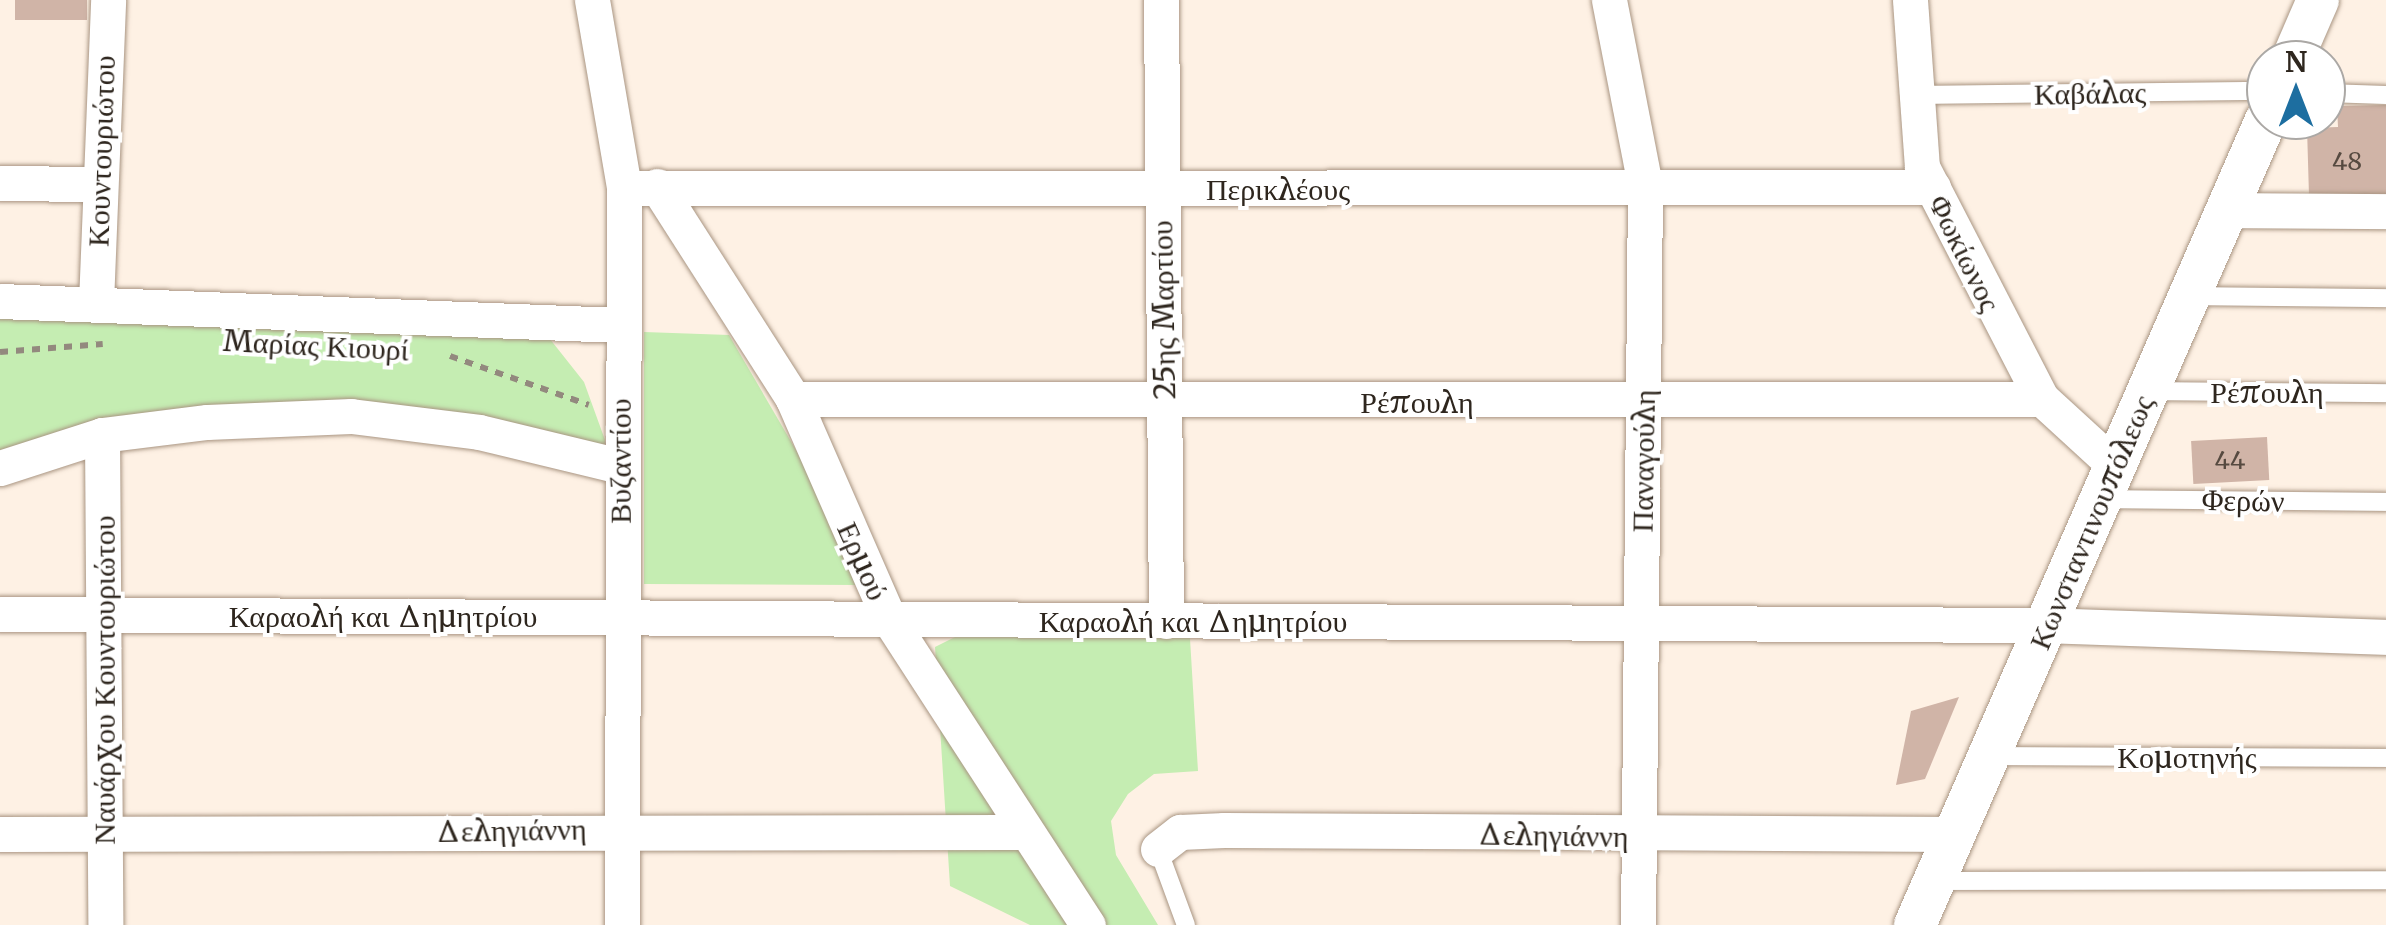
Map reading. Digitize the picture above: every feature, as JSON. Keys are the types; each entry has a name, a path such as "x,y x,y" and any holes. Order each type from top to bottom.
{"street":[{"name":"Κουντουριώτου","path":"96,303 108,0"},
{"name":"Βυζαντίου","path":"592,0 640,187 620,326 622,925"},
{"name":"25ης Μαρτίου","path":"1161,0 1166,620"},
{"name":"Παναγούλη","path":"1609,0 1644,186 1638,925"},
{"name":"Φωκίωνος","path":"1910,0 1922,167 2042,399 2108,482"},
{"path":"2301,40 2318,0"},
{"name":"Κωνσταντινουπόλεως","path":"1916,925 2257,140"},
{"path":"0,183 99,184"},
{"name":"Περικλέους","path":"640,187 1932,188"},
{"name":"Ερμού","path":"640,187 792,399 889,619 1022,832 1088,925"},
{"path":"2227,210 2386,211"},
{"name":"Μαρίας Κιουρί","path":"0,302 620,326"},
{"name":"Ρέπουλη","path":"792,399 2042,399"},
{"path":"0,468 102,435 351,416 479,432 620,466"},
{"name":"Ναυάρχου Κουντουριώτου","path":"102,435 105,925"},
{"name":"Καραολή και Δημητρίου","path":"0,614 2046,625 2386,637"},
{"name":"Δεληγιάννη","path":"0,834 622,828 1022,832"},
{"name":"Δεληγιάννη","path":"1158,850 1180,832 1224,830 1638,836 1955,834"}],"lane":[{"name":"Καβάλας","path":"1914,96 2246,92"},
{"path":"2346,94 2386,95"},
{"path":"2190,296 2386,298"},
{"name":"Ρέπουλη","path":"2148,391 2386,392"},
{"name":"Φερών","path":"2108,482 2386,502"},
{"name":"Κομοτηνής","path":"1989,756 2386,758"},
{"path":"1158,850 1186,925"},
{"path":"1934,881 2386,880"}],"path":[{"path":"0,352 112,343"},
{"name":"Μαρίας Κιουρί","path":"435,354 531,380 620,418"}],"green space":[{"path":"0,313 546,334 584,382 605,440 605,459 363,414 0,462"},
{"path":"644,332 729,335 863,565 859,585 644,584"},
{"path":"991,619 1189,622 1198,771 1154,774 1128,794 1111,821 1116,855 1158,925 1030,925 950,886 935,647"}],"building":[{"path":"15,0 87,0 87,20 15,20"},
{"path":"2386,105 2386,194 2309,196 2307,140 2346,140 2346,106"},
{"path":"2267,437 2269,480 2193,484 2191,441"},
{"path":"1959,697 1925,779 1896,785 1911,711"}]}
